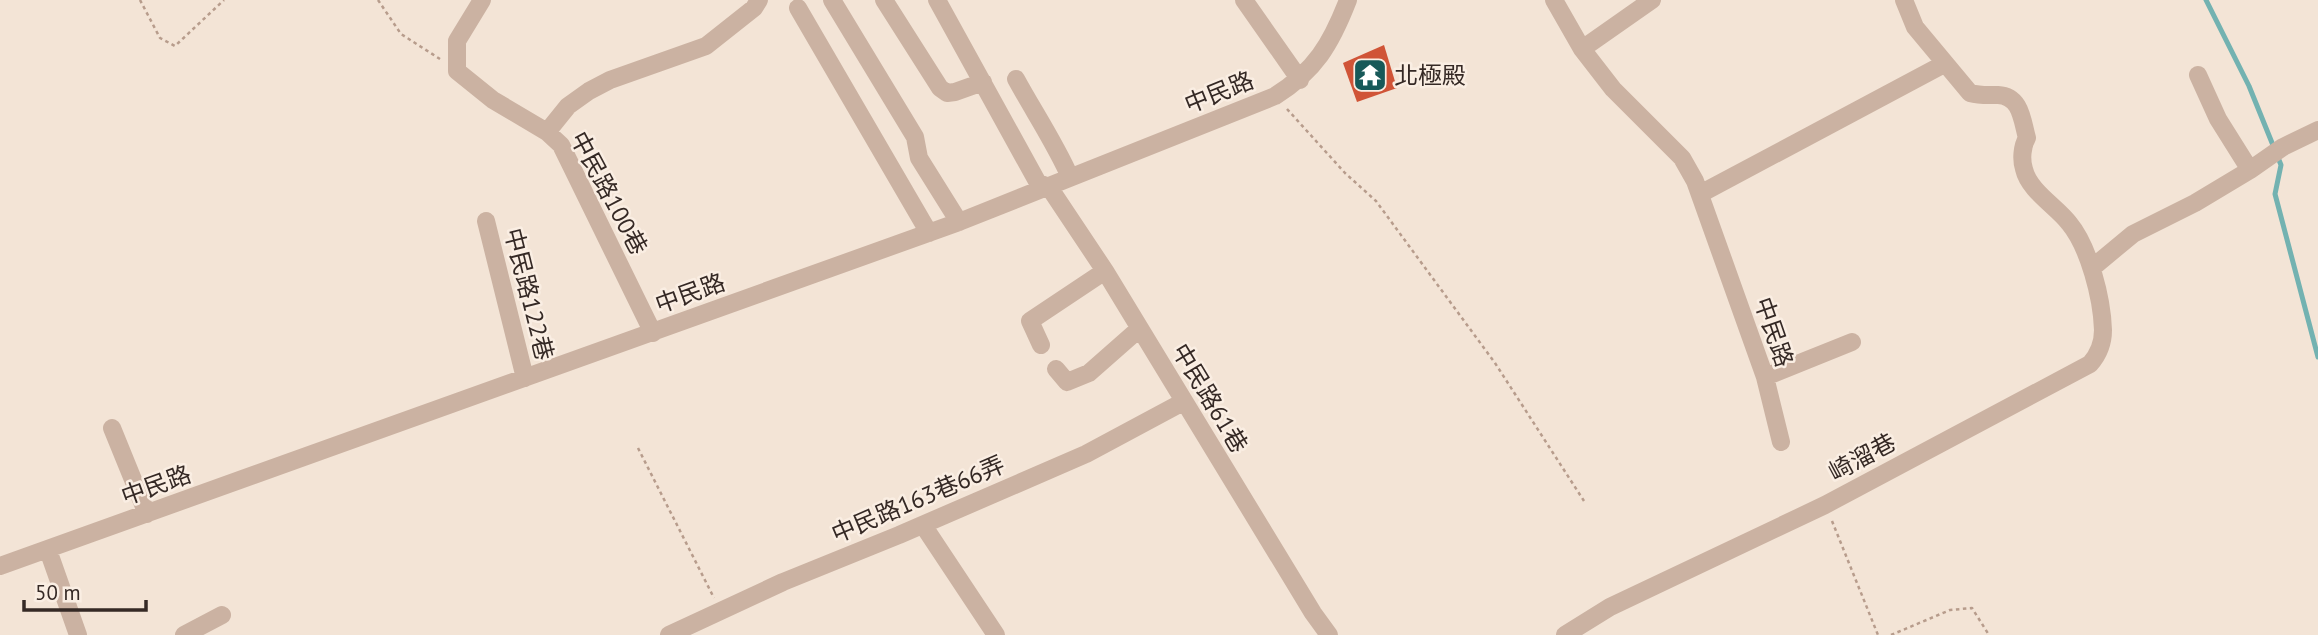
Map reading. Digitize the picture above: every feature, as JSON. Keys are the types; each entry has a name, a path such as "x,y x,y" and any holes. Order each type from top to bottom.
{"street":[{"path":"457,71 457,41 482,0"},
{"path":"547,132 568,106 589,91 610,80 706,46 754,8 759,0"},
{"path":"832,0 915,137 919,159 959,222"},
{"path":"884,0 940,88 947,93 955,92 983,82"},
{"name":"中民路61巷","path":"937,0 1038,183 1049,187 1105,271 1183,402 1329,635"},
{"path":"1244,0 1300,80"},
{"name":"中民路","path":"0,566 959,222 1275,96 1300,80 1324,51 1348,0"},
{"name":"中民路","path":"1554,0 1582,49 1613,89 1682,158 1700,194 1765,377 1780,442"},
{"path":"1582,49 1653,0"},
{"name":"崎溜巷","path":"1566,635 1610,607 1825,505 2090,365 2098,354 2103,331 2092,268 2072,226 2033,186 2024,169 2023,145 2027,138 2017,105 2011,98 1970,93 1914,27 1904,0"},
{"path":"798,8 929,233"},
{"path":"1700,194 1944,64"},
{"name":"中民路100巷","path":"457,71 493,100 547,132 561,145 653,333"},
{"path":"2198,75 2218,120 2250,170"},
{"path":"1016,79 1036,117 1057,147 1070,177"},
{"path":"2092,268 2133,234 2195,203 2283,147 2318,130"},
{"name":"中民路122巷","path":"486,221 525,378"},
{"path":"1041,345 1030,321 1105,271"},
{"path":"1055,369 1066,382 1089,373 1139,329"},
{"path":"1765,377 1852,342"},
{"name":"中民路163巷66弄","path":"669,635 720,610 1086,454 1183,402"},
{"path":"112,428 147,514"},
{"path":"923,525 996,635"},
{"path":"0,550 30,556"},
{"path":"48,550 78,635"},
{"path":"184,635 222,615"}],"path":[{"path":"140,0 160,38 175,46 224,0"},
{"path":"378,0 401,33 457,71"},
{"path":"1275,96 1345,173 1376,201 1495,363 1584,501"},
{"path":"638,448 720,610"},
{"path":"1825,505 1878,635"},
{"path":"1891,635 1950,610 1972,608 1989,635"}],"building":[{"name":"北極殿","path":"1384,45 1397,88 1357,102 1343,63"}],"waterway":[{"path":"2206,0 2249,86 2281,165 2275,194 2318,357"}],"place":[{"name":"北極殿","path":"1370,75"}]}
